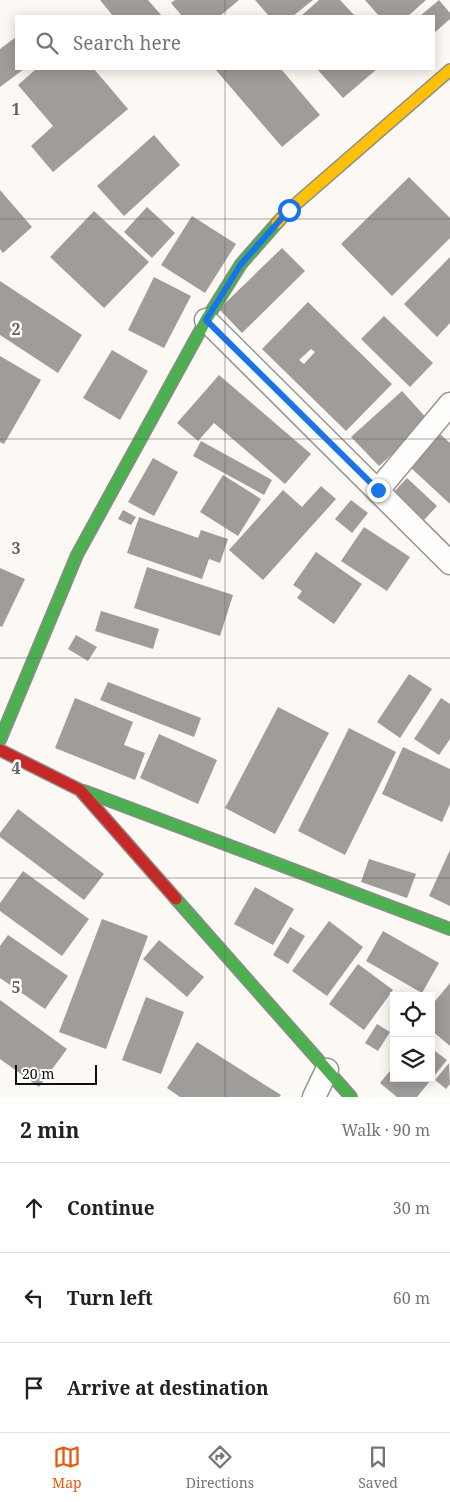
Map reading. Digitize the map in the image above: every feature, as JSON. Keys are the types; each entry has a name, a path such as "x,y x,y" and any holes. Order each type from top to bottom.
{"street":[{"path":"0,740 77,555 206,320 241,264 289,210 450,70"},
{"path":"206,320 450,563"},
{"path":"378,490 450,404"},
{"path":"0,750 80,790 450,929"},
{"path":"80,790 352,1097"},
{"path":"314,1097 327,1070"}],"building":[{"path":"100,0 148,0 161,15 112,15"},
{"path":"175,0 239,0 221,15 181,15 171,3"},
{"path":"255,0 313,0 294,15 268,15"},
{"path":"319,0 340,0 354,15 302,15"},
{"path":"365,0 426,0 409,15 378,15"},
{"path":"439,0 450,13 450,19 435,32 435,15 421,15"},
{"path":"15,38 15,70 23,70 0,87 0,49"},
{"path":"35,70 95,70 128,109 53,172 31,146 53,126 18,85"},
{"path":"216,70 282,70 320,115 282,147"},
{"path":"318,70 376,70 343,98"},
{"path":"154,135 180,165 124,216 97,186"},
{"path":"409,177 450,218 450,238 392,296 341,244"},
{"path":"0,190 32,227 3,253 0,249"},
{"path":"147,207 175,233 152,258 124,232"},
{"path":"94,211 149,262 104,308 50,257"},
{"path":"192,216 236,244 205,293 161,265"},
{"path":"282,248 305,271 242,333 219,309"},
{"path":"450,257 450,323 437,337 404,304"},
{"path":"154,277 191,296 164,348 128,330"},
{"path":"0,281 82,335 58,373 0,335"},
{"path":"308,302 392,384 346,431 262,349","holes":["311,349 315,352 304,364 299,360"]},
{"path":"384,316 433,363 410,387 361,339"},
{"path":"112,350 148,371 120,420 83,398"},
{"path":"0,356 41,380 4,444 0,442"},
{"path":"219,375 311,454 285,484 214,423 198,441 177,423"},
{"path":"402,391 429,421 379,466 351,437"},
{"path":"440,434 450,443 450,504 410,467"},
{"path":"201,441 272,480 264,495 193,456"},
{"path":"153,458 178,472 154,516 128,502"},
{"path":"223,475 261,499 238,536 200,512"},
{"path":"407,478 437,506 424,520 393,493"},
{"path":"321,486 336,499 263,580 229,550 283,490 302,507"},
{"path":"351,500 368,513 352,533 335,519"},
{"path":"123,510 136,517 131,525 118,519"},
{"path":"139,517 198,538 201,530 228,539 220,563 209,559 202,579 127,553"},
{"path":"364,527 410,557 387,591 341,561"},
{"path":"316,552 362,584 334,624 297,598 302,591 293,585"},
{"path":"147,567 233,595 220,636 134,608"},
{"path":"0,568 25,579 2,627 0,626"},
{"path":"101,611 159,629 153,649 95,631"},
{"path":"76,635 97,647 88,661 68,649"},
{"path":"409,674 432,689 400,738 377,722"},
{"path":"108,682 201,718 194,737 100,700"},
{"path":"75,698 133,722 124,745 145,753 135,780 55,748"},
{"path":"441,698 450,704 450,739 439,755 414,739"},
{"path":"278,707 329,733 275,834 225,808"},
{"path":"349,728 396,752 345,855 298,831"},
{"path":"159,734 217,760 198,804 140,778"},
{"path":"403,747 450,769 450,804 442,822 382,794"},
{"path":"18,809 104,874 84,900 0,837 0,833"},
{"path":"450,850 450,906 429,896"},
{"path":"369,859 416,874 407,898 361,882"},
{"path":"23,871 89,919 62,956 0,911 0,903"},
{"path":"255,887 294,909 273,945 234,924"},
{"path":"102,919 148,936 106,1049 59,1032"},
{"path":"329,921 363,947 327,996 292,971"},
{"path":"290,927 305,936 288,964 273,955"},
{"path":"383,931 439,963 423,992 420,992 366,961"},
{"path":"8,935 68,976 45,1009 0,978 0,946"},
{"path":"159,940 204,977 187,997 143,959"},
{"path":"358,964 393,990 364,1030 329,1004"},
{"path":"450,983 450,1046 435,1033 435,1001"},
{"path":"146,997 184,1012 161,1074 122,1060"},
{"path":"0,1000 67,1049 39,1087 0,1059"},
{"path":"377,1024 390,1032 378,1051 365,1043"},
{"path":"197,1042 281,1095 279,1097 180,1097 167,1088"},
{"path":"435,1051 447,1060 435,1075"},
{"path":"449,1063 450,1084 446,1089 435,1080"},
{"path":"390,1071 390,1082 429,1082 417,1097 397,1097 380,1083"}],"traffic: fast":[{"path":"0,740 77,555 206,320 241,264 277,223"},
{"path":"84,791 450,929"},
{"path":"176,899 351,1097"}],"traffic: slow":[{"path":"277,223 289,210 450,70"}],"traffic: jam":[{"path":"0,750 80,790 176,899"}],"route":[{"path":"289,210 241,264 206,320 378,490"}]}
